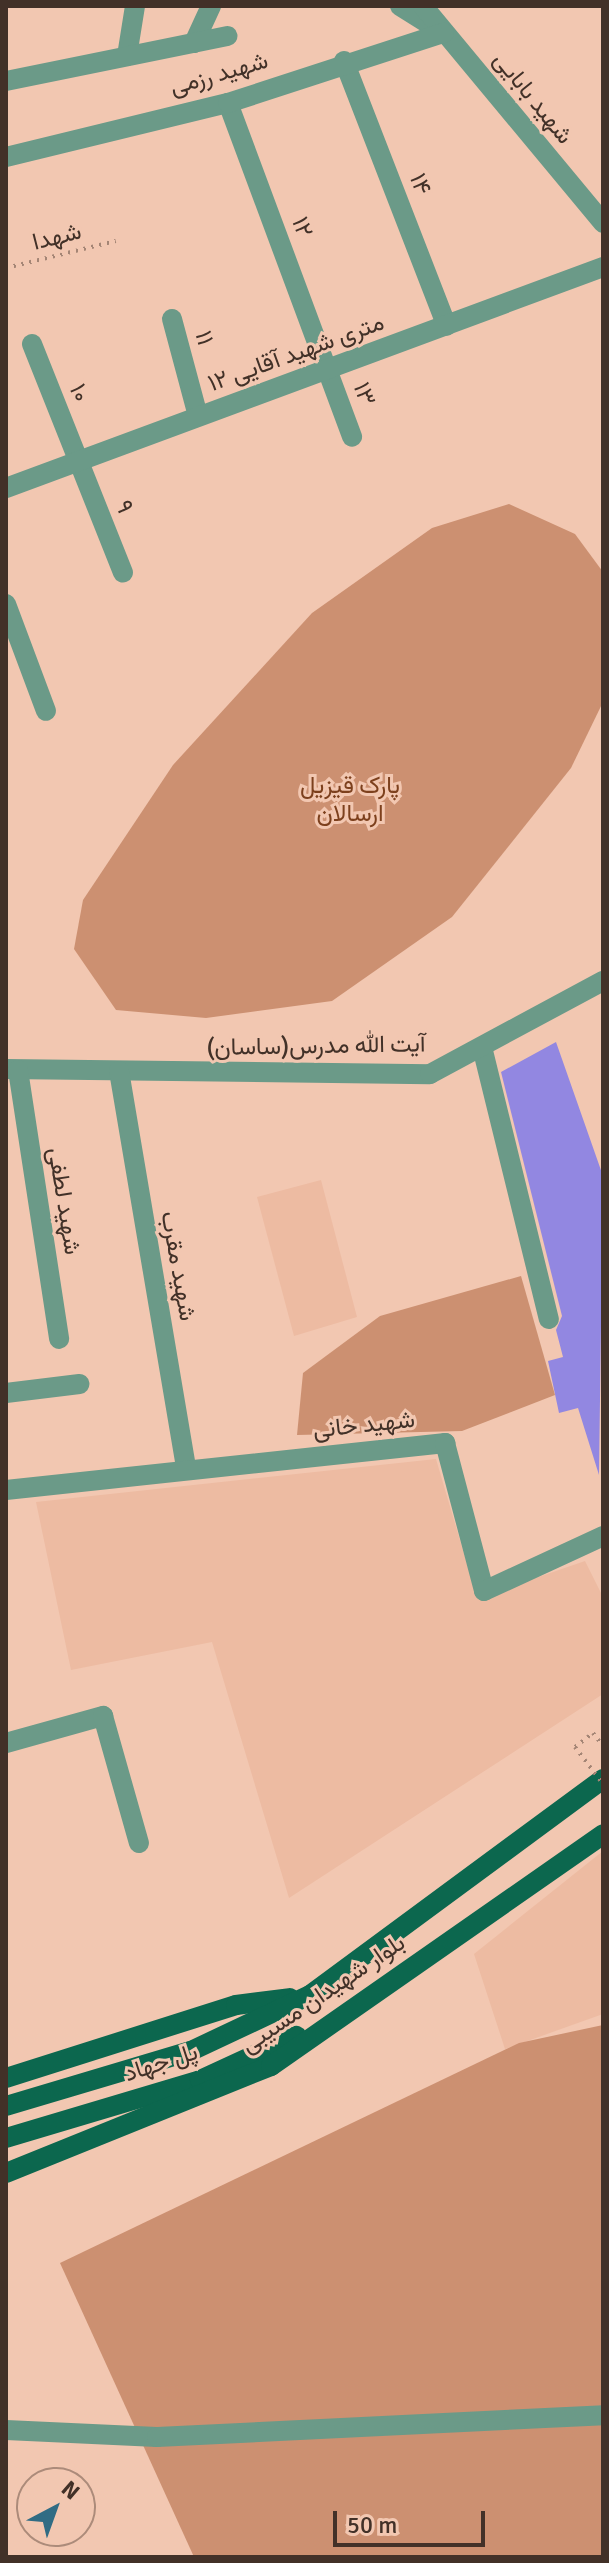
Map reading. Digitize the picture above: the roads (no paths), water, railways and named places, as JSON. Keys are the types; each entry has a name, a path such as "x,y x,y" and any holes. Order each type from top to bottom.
{"main road":[{"name":"بلوار شهیدان مسیبی","path":"310,1995 603,1782"},
{"name":"بلوار شهیدان مسیبی","path":"12,2170 271,2066 326,2023 603,1834"},
{"path":"6,2078 236,2005 310,1995"},
{"name":"پل جهاد","path":"6,2106 191,2051 310,1995"},
{"name":"پل جهاد","path":"6,2138 200,2080 326,2023"}],"street":[{"path":"127,56 135,6"},
{"path":"194,43 211,6"},
{"path":"400,6 444,33"},
{"name":"شهید بابایی","path":"423,6 603,223"},
{"name":"شهید رزمی","path":"6,157 228,103 344,61 444,33"},
{"path":"6,81 227,36"},
{"name":"۱۴","path":"344,61 447,326"},
{"name":"۱۲","path":"228,103 327,368"},
{"name":"۱۲ متری شهید آقایی","path":"6,488 603,267"},
{"name":"۱۱","path":"172,319 198,416"},
{"name":"۱۰","path":"32,344 78,461"},
{"name":"۱۳","path":"327,368 352,437"},
{"name":"۹","path":"78,461 123,573"},
{"path":"6,604 46,711"},
{"name":"آیت الله مدرس(ساسان)","path":"12,1070 430,1074 483,1051 603,981"},
{"path":"483,1051 549,1319"},
{"name":"شهید لطفی","path":"12,1070 59,1339"},
{"name":"شهید مقرب","path":"119,1071 186,1469"},
{"path":"6,1393 79,1384"},
{"name":"شهید خانی","path":"6,1490 445,1443 484,1591 603,1536"},
{"path":"6,1743 103,1716 139,1843"},
{"path":"6,2430 157,2437 603,2415"}],"park label":[{"name":"پارک قیزیل ارسالان","path":"350,800"}]}
